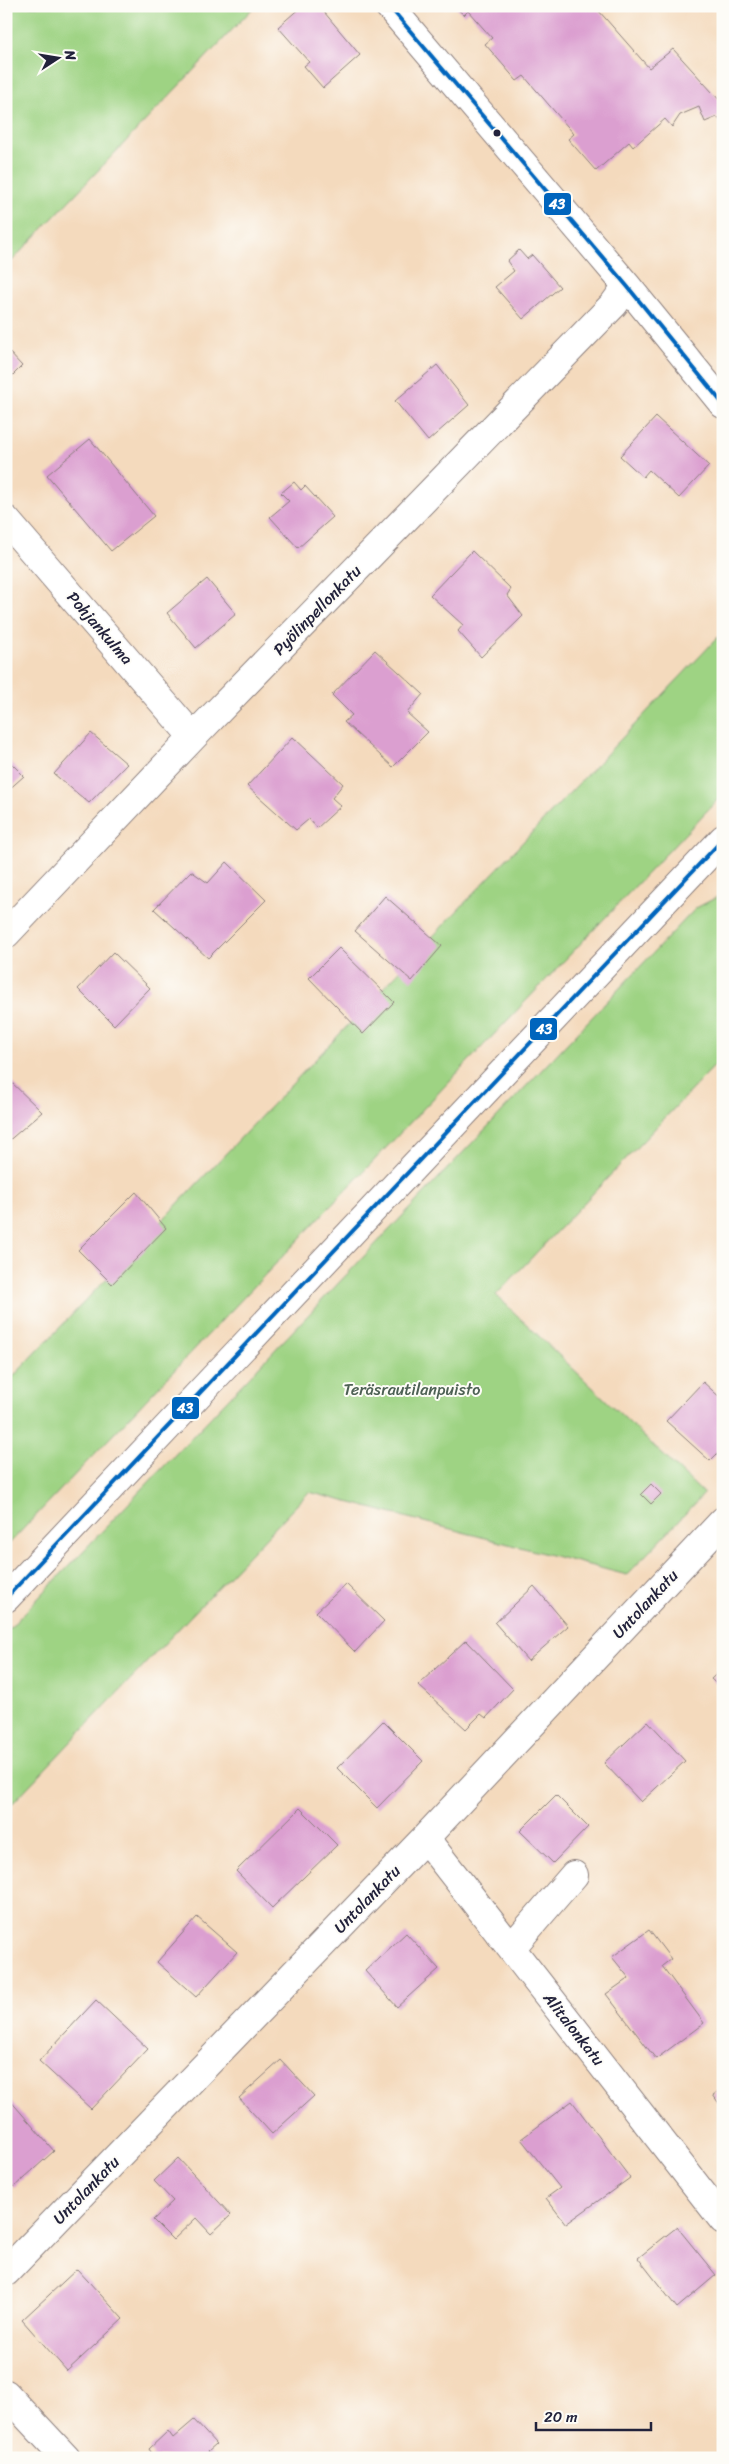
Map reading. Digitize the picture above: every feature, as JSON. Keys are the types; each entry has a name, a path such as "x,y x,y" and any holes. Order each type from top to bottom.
{"street":[{"path":"389,6 627,286 723,404"},
{"name":"Pyölinpellonkatu","path":"6,934 193,737 614,304 627,286"},
{"name":"Pohjankulma","path":"6,520 193,737"},
{"path":"6,1598 723,839"},
{"name":"Untolankatu","path":"6,2272 425,1838 723,1521"},
{"name":"Alitalonkatu","path":"425,1838 723,2220"},
{"path":"511,1948 574,1875"},
{"path":"6,2394 66,2458"}],"green space":[{"path":"6,6 255,6 6,267"},
{"path":"723,632 723,794 6,1547 6,1384"},
{"name":"Teräsrautilanpuisto","path":"723,894 723,1057 496,1295 704,1494 627,1575 309,1492 6,1810 6,1632 696,908"}],"building":[{"path":"302,6 319,6 360,55 323,88 304,66 309,62 278,27"},
{"path":"454,6 602,6 598,10 649,68 673,49 723,104 723,124 717,117 705,122 699,107 680,115 672,127 665,119 633,147 629,142 596,171 568,139 574,134 524,76 517,81 485,44 492,38 468,11 464,15"},
{"path":"519,250 527,259 532,255 560,287 523,319 495,287 514,271 507,261"},
{"path":"8,351 22,366 6,382 6,353"},
{"path":"437,365 469,405 428,441 395,401"},
{"path":"656,417 709,466 679,498 649,470 643,477 620,456"},
{"path":"90,439 154,516 111,551 47,475"},
{"path":"294,482 301,490 305,486 333,517 298,548 270,517 289,501 281,493"},
{"path":"472,551 511,589 507,595 523,616 481,657 458,631 463,625 430,595"},
{"path":"207,579 236,614 196,648 167,613"},
{"path":"375,650 423,694 407,713 428,732 393,767 344,722 352,715 332,695"},
{"path":"91,733 127,764 89,803 54,774"},
{"path":"293,737 343,784 332,798 341,806 317,828 309,819 296,830 247,786"},
{"path":"6,758 24,776 6,792"},
{"path":"227,862 266,900 208,958 154,909 191,871 208,883"},
{"path":"385,896 442,946 412,981 355,931"},
{"path":"339,948 394,1002 363,1034 309,978"},
{"path":"113,952 150,988 114,1025 78,989"},
{"path":"6,1077 42,1112 6,1143"},
{"path":"136,1192 166,1228 112,1284 78,1250"},
{"path":"703,1382 723,1400 723,1448 710,1461 666,1421"},
{"path":"651,1484 661,1494 651,1504 641,1494"},
{"path":"346,1584 384,1621 355,1652 316,1612"},
{"path":"534,1586 568,1626 528,1661 495,1623"},
{"path":"466,1640 513,1689 486,1718 481,1714 466,1729 418,1685"},
{"path":"723,1668 723,1690 711,1679"},
{"path":"383,1721 423,1761 377,1808 337,1768"},
{"path":"648,1721 685,1761 641,1802 604,1763"},
{"path":"556,1795 588,1827 553,1863 520,1831"},
{"path":"300,1808 337,1845 272,1908 236,1871"},
{"path":"197,1917 237,1952 196,1997 157,1962"},
{"path":"649,1930 671,1959 662,1966 704,2023 656,2059 606,1994 629,1978 612,1957"},
{"path":"406,1933 439,1969 397,2007 365,1971"},
{"path":"96,2000 148,2049 91,2109 39,2061"},
{"path":"281,2060 314,2096 272,2134 239,2098"},
{"path":"723,2088 723,2109 713,2095"},
{"path":"9,2099 54,2151 14,2187 6,2178 6,2102"},
{"path":"572,2101 630,2178 566,2224 546,2198 560,2188 521,2139"},
{"path":"178,2158 231,2215 211,2234 196,2218 173,2240 153,2220 173,2201 154,2181"},
{"path":"677,2227 716,2275 677,2308 638,2258"},
{"path":"77,2269 123,2319 67,2371 22,2320"},
{"path":"194,2420 216,2444 208,2451 214,2458 150,2458 153,2455 149,2449 168,2431 173,2438"}],"transit line":[{"name":"43","path":"389,6 627,286 723,404"},
{"name":"43","path":"6,1598 723,839"}]}
